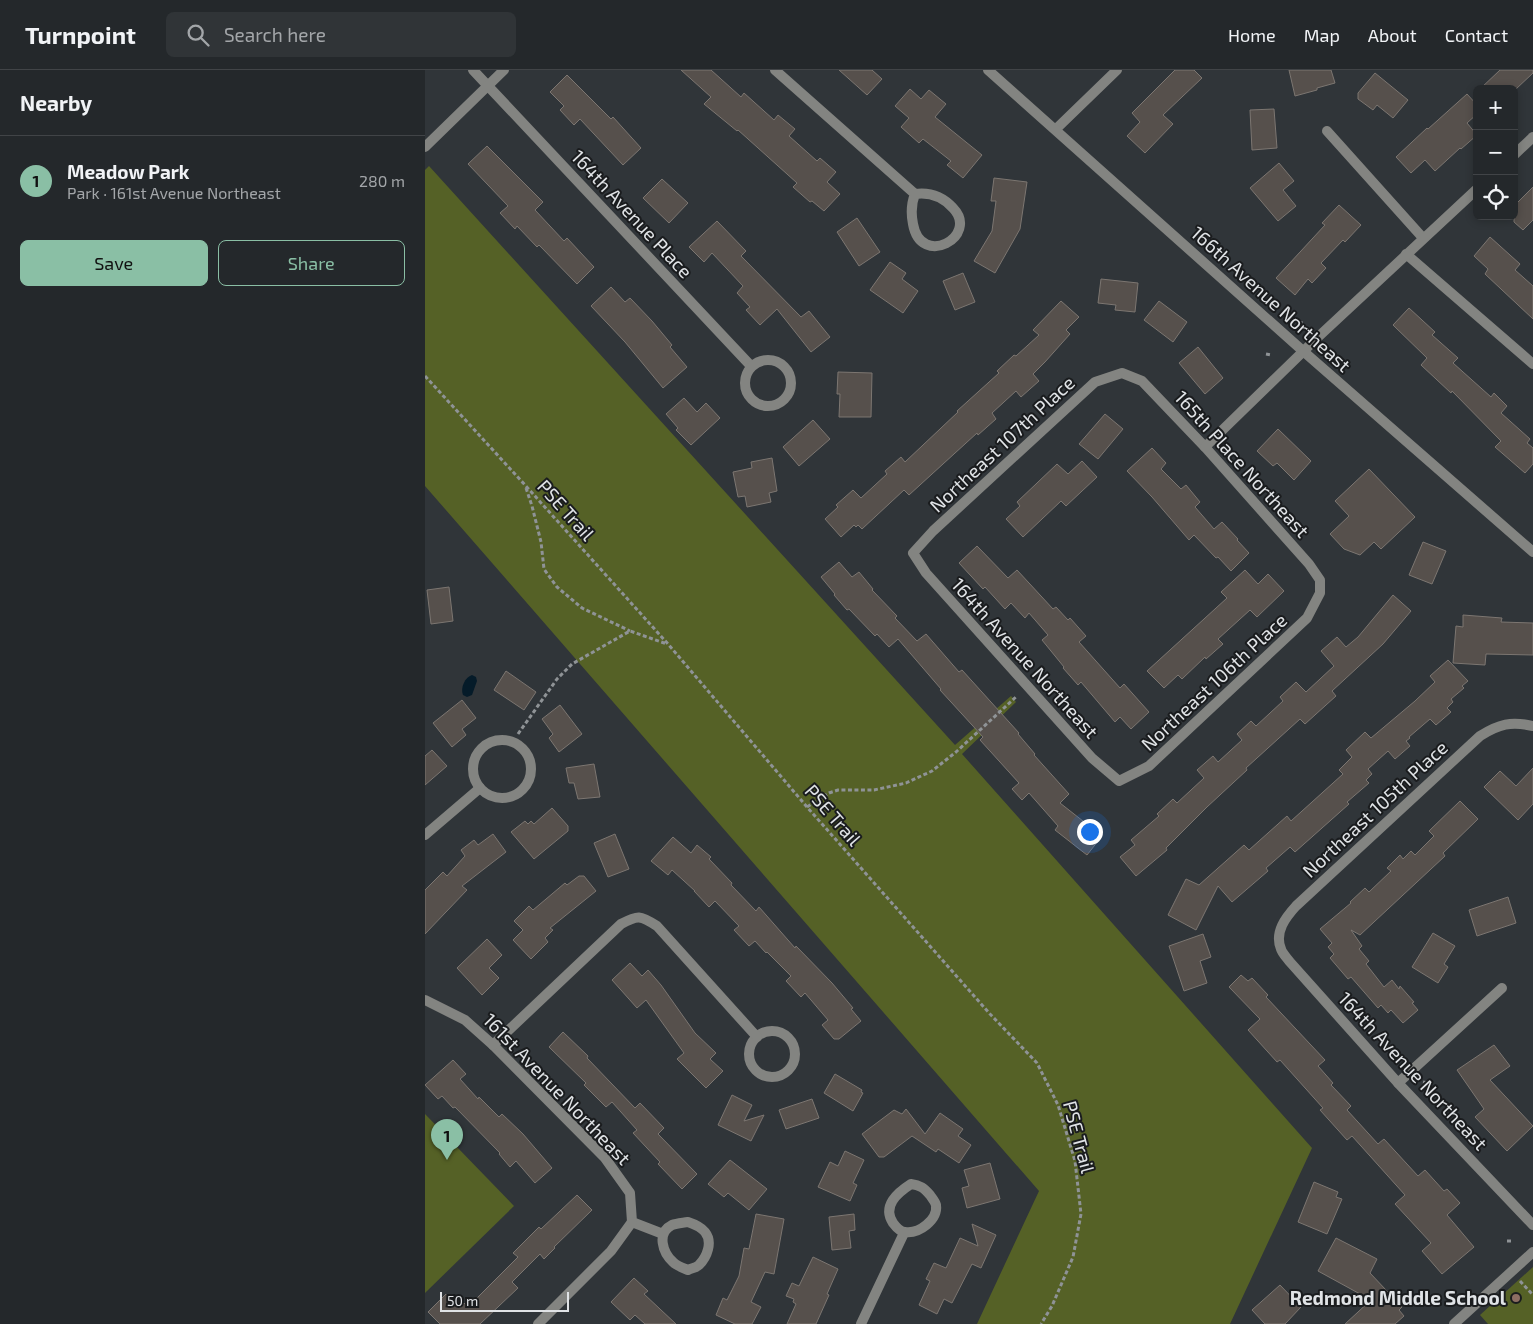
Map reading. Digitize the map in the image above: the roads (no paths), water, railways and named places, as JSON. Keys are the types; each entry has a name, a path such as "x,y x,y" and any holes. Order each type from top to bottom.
{"street":[{"path":"473,70 487,86"},
{"path":"425,147 504,70"},
{"path":"775,70 915,194 931,194 939,197 955,210 958,216 959,230 950,242 937,247 930,246 918,238 911,216 911,207 915,194"},
{"name":"166th Avenue Northeast","path":"987,70 1303,351 1533,552"},
{"path":"1055,129 1117,70"},
{"name":"164th Avenue Place","path":"487,86 751,366"},
{"path":"1327,131 1423,238"},
{"path":"1518,150 1533,137"},
{"path":"1205,447 1303,351 1473,193"},
{"path":"1406,254 1533,364"},
{"path":"765,360 779,362 785,367 791,380 791,388 784,401 771,407 763,407 750,400 746,394 744,379 751,366 765,360"},
{"name":"165th Place Northeast","path":"1122,373 1142,380 1205,447 1309,564 1320,580 1320,593"},
{"name":"Northeast 107th Place","path":"913,553 933,532 1095,382 1122,373"},
{"name":"164th Avenue Northeast","path":"913,553 926,573 1091,758 1119,781"},
{"name":"Northeast 106th Place","path":"1119,781 1149,766 1307,618 1320,593"},
{"name":"Northeast 105th Place","path":"1279,933 1285,920 1297,906 1480,736 1493,728 1506,724 1519,723 1533,726"},
{"path":"503,740 520,746 527,754 531,772 523,789 515,795 506,798 496,797 487,794 480,788 475,780 473,771 474,761 478,752 485,746 493,741 503,740"},
{"path":"425,835 480,788"},
{"path":"493,1045 621,924 633,918 644,918 657,926 757,1037"},
{"name":"164th Avenue Northeast","path":"1279,933 1280,948 1290,962 1398,1083 1533,1225"},
{"path":"1398,1083 1502,988"},
{"name":"161st Avenue Northeast","path":"425,1000 465,1020 493,1045 605,1158 630,1193 632,1222"},
{"path":"772,1032 786,1037 794,1050 792,1065 787,1071 781,1075 766,1077 754,1069 750,1063 749,1056 752,1042 757,1037 764,1033 772,1032"},
{"path":"911,1184 921,1186 936,1203 936,1212 930,1222 923,1228 915,1232 904,1233 896,1228 892,1221 888,1210 891,1200 911,1184"},
{"path":"538,1324 611,1251 632,1222 663,1234"},
{"path":"688,1222 697,1226 706,1232 709,1244 706,1257 697,1266 688,1270 675,1264 666,1254 663,1245 663,1234 669,1226 677,1223 688,1222"},
{"path":"861,1324 904,1233"},
{"path":"1454,1324 1533,1252"}],"water":[{"path":"472,675 476,677 477,681 472,695 467,697 463,695 463,686 465,680"}],"place":[{"name":"Meadow Park","path":"447,1160"},
{"name":"Redmond Middle School","path":"1516,1298"}]}
